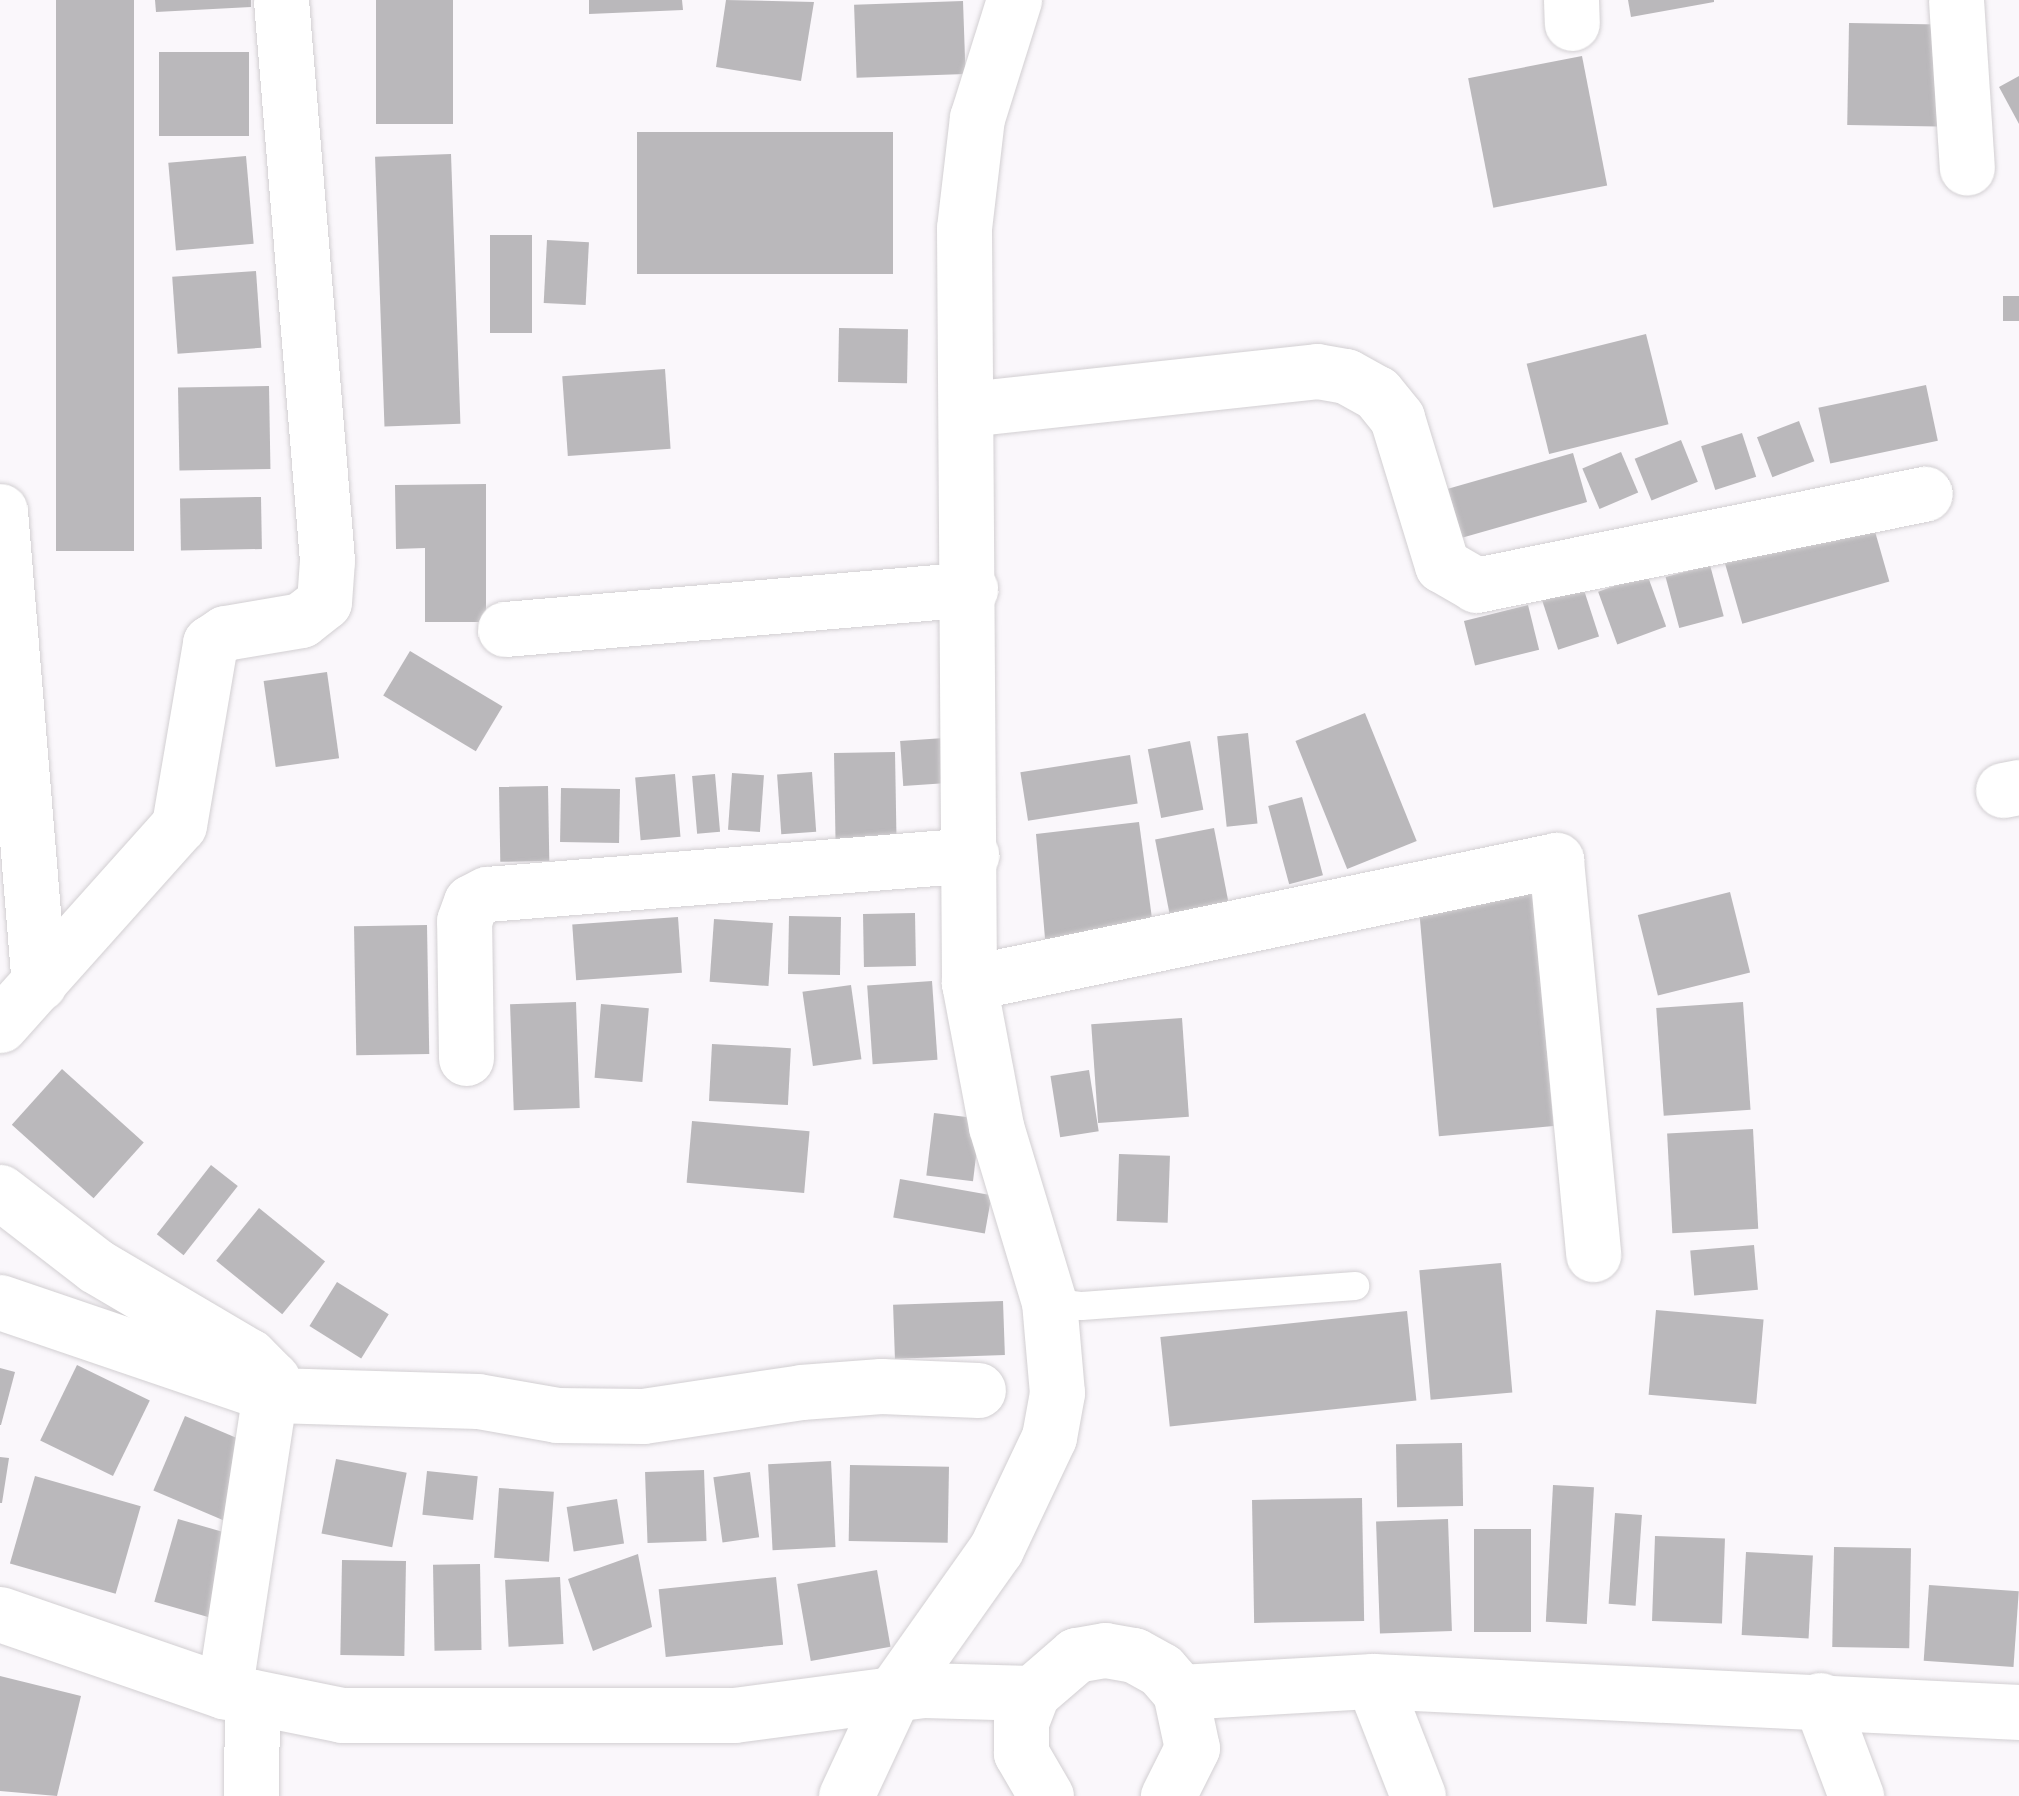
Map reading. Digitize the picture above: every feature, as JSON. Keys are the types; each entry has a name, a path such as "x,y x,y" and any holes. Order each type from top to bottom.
{"street":[{"path":"0,1025 178,825 210,642 225,634 301,620 324,602 327,560 281,0"},
{"path":"846,1796 894,1693 996,1548 1049,1436 1059,1360 1049,1302 996,1126 970,983 968,178 977,118 1014,0"},
{"path":"1956,0 1967,168"},
{"path":"968,409 1317,372 1346,376 1377,393 1398,418 1442,565 1476,584 1924,494"},
{"path":"0,511 39,983"},
{"path":"504,629 970,589"},
{"path":"466,1058 464,921 472,902 488,894 972,855"},
{"path":"970,983 1556,860 1594,1254"},
{"path":"0,1192 96,1266 249,1356 272,1379 238,1694 250,1796"},
{"path":"0,1302 273,1395 478,1402 557,1415 642,1416 817,1391 978,1390"},
{"path":"0,1614 238,1694 342,1714 734,1715 894,1693 1032,1693"},
{"path":"1046,1796 1022,1753 1021,1722 1032,1693 1076,1656 1105,1650 1134,1655 1161,1670 1180,1692 1192,1748 1168,1796"},
{"path":"1373,1681 1418,1796"},
{"path":"1180,1692 1373,1681 2019,1712"},
{"path":"1820,1700 1856,1796"}],"lane":[{"path":"1049,1302 1355,1286"}],"building":[{"path":"56,0 134,0 134,551 56,551"},
{"path":"155,0 251,0 251,7 156,12"},
{"path":"376,0 453,0 453,124 376,124"},
{"path":"589,0 682,0 683,10 589,14"},
{"path":"726,0 814,2 801,81 716,67"},
{"path":"1628,0 1714,0 1714,2 1631,17"},
{"path":"963,1 966,74 857,78 854,5"},
{"path":"1849,23 1940,25 1938,127 1847,125"},
{"path":"159,52 249,52 249,136 159,136"},
{"path":"1582,56 1607,186 1493,208 1468,78"},
{"path":"2019,76 2019,124 1999,87"},
{"path":"637,132 893,132 893,274 637,274"},
{"path":"451,154 460,424 384,426 375,157"},
{"path":"246,156 254,244 176,250 168,163"},
{"path":"490,235 532,235 532,333 490,333"},
{"path":"547,240 589,242 586,305 544,303"},
{"path":"256,271 261,348 178,354 172,277"},
{"path":"2003,296 2019,296 2019,321 2003,321"},
{"path":"839,328 908,329 907,383 838,382"},
{"path":"1646,334 1668,424 1549,454 1527,364"},
{"path":"665,369 671,449 568,456 562,376"},
{"path":"1926,385 1938,441 1830,464 1818,408"},
{"path":"269,386 270,469 179,471 178,388"},
{"path":"1799,421 1814,461 1772,477 1757,437"},
{"path":"1742,433 1756,477 1715,490 1701,446"},
{"path":"1681,440 1698,482 1651,500 1635,459"},
{"path":"1621,452 1638,493 1600,509 1582,468"},
{"path":"1573,453 1587,502 1462,538 1448,489"},
{"path":"486,484 486,622 425,622 425,548 396,549 395,485"},
{"path":"261,497 262,549 181,550 180,498"},
{"path":"1872,521 1889,582 1742,624 1725,563"},
{"path":"1710,565 1724,616 1679,628 1666,577"},
{"path":"1647,574 1666,627 1617,644 1598,592"},
{"path":"1583,587 1599,636 1558,650 1542,600"},
{"path":"1528,605 1539,650 1475,666 1464,621"},
{"path":"410,651 503,707 476,751 383,696"},
{"path":"327,672 339,758 276,767 264,681"},
{"path":"1365,713 1417,841 1347,869 1295,741"},
{"path":"1248,733 1258,824 1227,827 1217,736"},
{"path":"959,737 962,782 903,786 900,741"},
{"path":"1190,741 1203,810 1161,818 1148,749"},
{"path":"895,752 897,845 836,846 834,753"},
{"path":"1130,755 1138,803 1028,821 1020,772"},
{"path":"812,772 816,832 781,834 777,774"},
{"path":"732,773 764,775 760,832 728,830"},
{"path":"675,774 680,837 641,840 635,777"},
{"path":"715,774 720,832 697,834 692,776"},
{"path":"548,786 549,861 500,862 499,787"},
{"path":"561,788 620,789 619,843 560,842"},
{"path":"1302,797 1323,875 1289,884 1268,806"},
{"path":"1139,822 1153,926 1046,950 1036,834"},
{"path":"1214,828 1231,915 1172,927 1155,839"},
{"path":"1533,892 1553,1126 1439,1136 1418,902"},
{"path":"1730,892 1750,973 1658,996 1638,915"},
{"path":"915,913 916,966 864,967 863,914"},
{"path":"789,916 841,917 840,975 788,974"},
{"path":"678,917 682,973 576,980 572,924"},
{"path":"714,919 773,923 768,986 710,982"},
{"path":"427,925 429,1054 356,1055 354,926"},
{"path":"932,981 938,1060 873,1064 867,986"},
{"path":"851,985 861,1059 813,1066 802,992"},
{"path":"576,1002 580,1108 514,1110 510,1004"},
{"path":"1743,1002 1751,1110 1664,1116 1656,1008"},
{"path":"601,1004 649,1008 642,1082 595,1078"},
{"path":"1182,1018 1189,1117 1098,1123 1091,1024"},
{"path":"712,1044 791,1048 788,1105 709,1101"},
{"path":"62,1069 144,1143 94,1198 12,1125"},
{"path":"1089,1070 1099,1131 1060,1137 1050,1076"},
{"path":"934,1113 981,1119 973,1181 926,1176"},
{"path":"692,1121 810,1131 804,1193 687,1183"},
{"path":"1753,1129 1758,1229 1672,1233 1667,1134"},
{"path":"1119,1154 1170,1156 1168,1223 1117,1221"},
{"path":"211,1165 238,1186 184,1255 157,1234"},
{"path":"900,1179 992,1195 985,1234 893,1217"},
{"path":"259,1208 325,1261 282,1314 216,1261"},
{"path":"1754,1245 1758,1290 1694,1295 1690,1251"},
{"path":"1501,1263 1512,1393 1431,1400 1419,1270"},
{"path":"337,1282 389,1314 361,1358 309,1326"},
{"path":"1003,1301 1005,1355 895,1359 893,1305"},
{"path":"1656,1310 1764,1319 1756,1404 1649,1395"},
{"path":"1407,1311 1416,1401 1170,1426 1160,1337"},
{"path":"77,1365 150,1401 113,1476 40,1440"},
{"path":"0,1368 15,1372 1,1425 0,1425"},
{"path":"185,1416 255,1446 223,1520 153,1491"},
{"path":"1462,1443 1463,1506 1397,1507 1396,1444"},
{"path":"0,1457 9,1458 2,1503 0,1503"},
{"path":"336,1459 407,1473 392,1547 321,1534"},
{"path":"831,1461 836,1547 773,1550 768,1464"},
{"path":"850,1465 949,1467 948,1543 849,1541"},
{"path":"704,1470 706,1541 648,1543 645,1472"},
{"path":"427,1471 478,1476 473,1520 422,1515"},
{"path":"750,1472 759,1537 723,1543 713,1477"},
{"path":"35,1476 141,1506 116,1594 10,1563"},
{"path":"1553,1485 1594,1487 1587,1624 1546,1622"},
{"path":"499,1488 554,1492 549,1562 494,1558"},
{"path":"1362,1498 1364,1621 1254,1623 1252,1500"},
{"path":"617,1499 624,1543 574,1551 567,1507"},
{"path":"1615,1513 1642,1515 1636,1606 1609,1604"},
{"path":"178,1519 232,1534 208,1617 154,1602"},
{"path":"1448,1519 1452,1631 1380,1633 1376,1522"},
{"path":"1474,1529 1531,1529 1531,1632 1474,1632"},
{"path":"1655,1536 1725,1538 1722,1623 1652,1621"},
{"path":"1834,1547 1911,1548 1909,1648 1832,1647"},
{"path":"1746,1552 1813,1556 1809,1638 1742,1635"},
{"path":"638,1554 652,1627 593,1651 568,1579"},
{"path":"342,1560 406,1561 404,1656 340,1655"},
{"path":"480,1564 482,1650 435,1651 433,1565"},
{"path":"877,1570 891,1647 811,1661 797,1584"},
{"path":"560,1577 564,1644 509,1647 505,1580"},
{"path":"776,1577 783,1645 666,1657 659,1589"},
{"path":"1929,1585 2019,1591 2013,1667 1924,1661"},
{"path":"0,1676 81,1696 57,1796 0,1791"}]}
